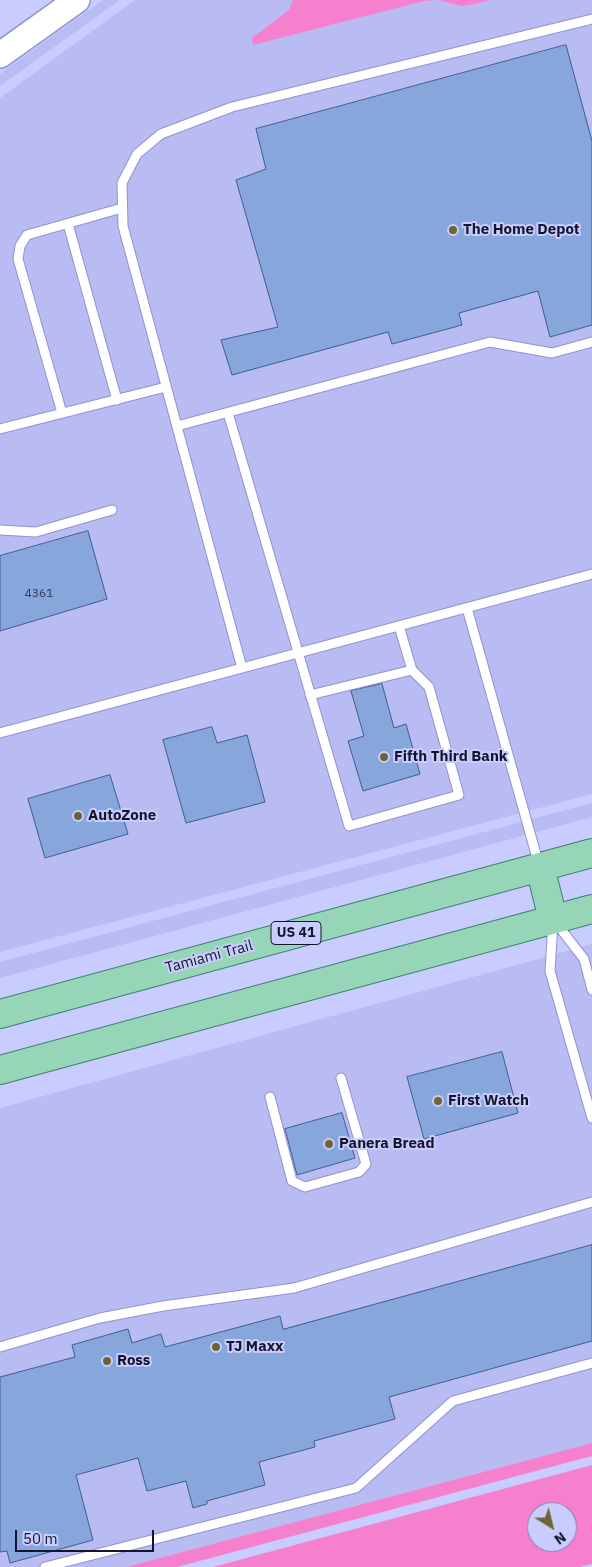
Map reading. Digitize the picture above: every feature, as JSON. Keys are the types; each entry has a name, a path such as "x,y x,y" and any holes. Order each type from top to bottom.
{"main road":[{"name":"Tamiami Trail","path":"0,1014 592,853"},
{"path":"540,867 553,919"},
{"path":"0,1070 592,909"},
{"path":"0,1028 25,1021 84,991"}],"street":[{"path":"0,55 77,0"}],"lane":[{"path":"242,668 122,226 122,183 137,154 161,134 232,107 592,19"},
{"path":"62,413 18,259 20,246 27,235 122,208"},
{"path":"68,224 117,400"},
{"path":"177,426 490,342 552,353 592,342"},
{"path":"0,429 166,387"},
{"path":"228,413 349,826 459,795 428,687 412,670 399,626"},
{"path":"0,530 36,532 112,510"},
{"path":"0,733 592,574"},
{"path":"467,608 540,867"},
{"path":"310,695 412,670"},
{"path":"553,919 584,959 592,990"},
{"path":"553,919 550,971 592,1118"},
{"path":"270,1097 292,1181 305,1187 359,1172 366,1164 341,1078"},
{"path":"0,1348 100,1318 163,1306 294,1288 592,1202"},
{"path":"45,1567 356,1488 454,1401 592,1363"}],"shaded area":[{"path":"103,0 120,0 0,86 0,74"},
{"path":"135,0 592,0 592,794 0,952 0,98"},
{"path":"293,0 435,0 424,1 253,45 252,38 289,10"},
{"path":"439,0 491,0 462,6"},
{"path":"592,803 592,817 0,978 0,962"},
{"path":"592,944 592,1443 126,1567 0,1567 0,1108"},
{"path":"592,1443 592,1456 177,1567 126,1567"},
{"path":"592,1465 592,1564 580,1567 213,1567"}],"building":[{"name":"The Home Depot","path":"566,45 592,141 592,325 550,337 538,291 459,313 462,325 392,344 388,332 232,375 221,340 278,327 236,180 266,169 256,129"},
{"path":"88,531 107,599 0,631 0,556"},
{"name":"Fifth Third Bank","path":"382,684 394,728 406,724 420,774 363,791 348,741 364,736 351,691"},
{"path":"212,727 217,743 247,735 265,802 186,823 163,740"},
{"name":"AutoZone","path":"110,775 128,834 45,858 28,799"},
{"path":"502,1052 518,1113 424,1139 407,1077"},
{"path":"342,1113 355,1158 297,1175 285,1129"},
{"path":"592,1245 592,1341 389,1397 395,1419 314,1441 315,1447 259,1462 265,1485 207,1501 207,1504 193,1508 186,1481 147,1491 138,1458 76,1475 93,1540 10,1563 7,1551 0,1552 0,1377 75,1357 72,1345 128,1329 132,1343 161,1334 165,1347 280,1316 283,1329"}],"place":[{"name":"The Home Depot","path":"453,230"},
{"name":"Fifth Third Bank","path":"384,757"},
{"name":"AutoZone","path":"78,816"},
{"name":"First Watch","path":"438,1101"},
{"name":"Panera Bread","path":"329,1144"},
{"name":"TJ Maxx","path":"216,1347"},
{"name":"Ross","path":"107,1361"}]}
